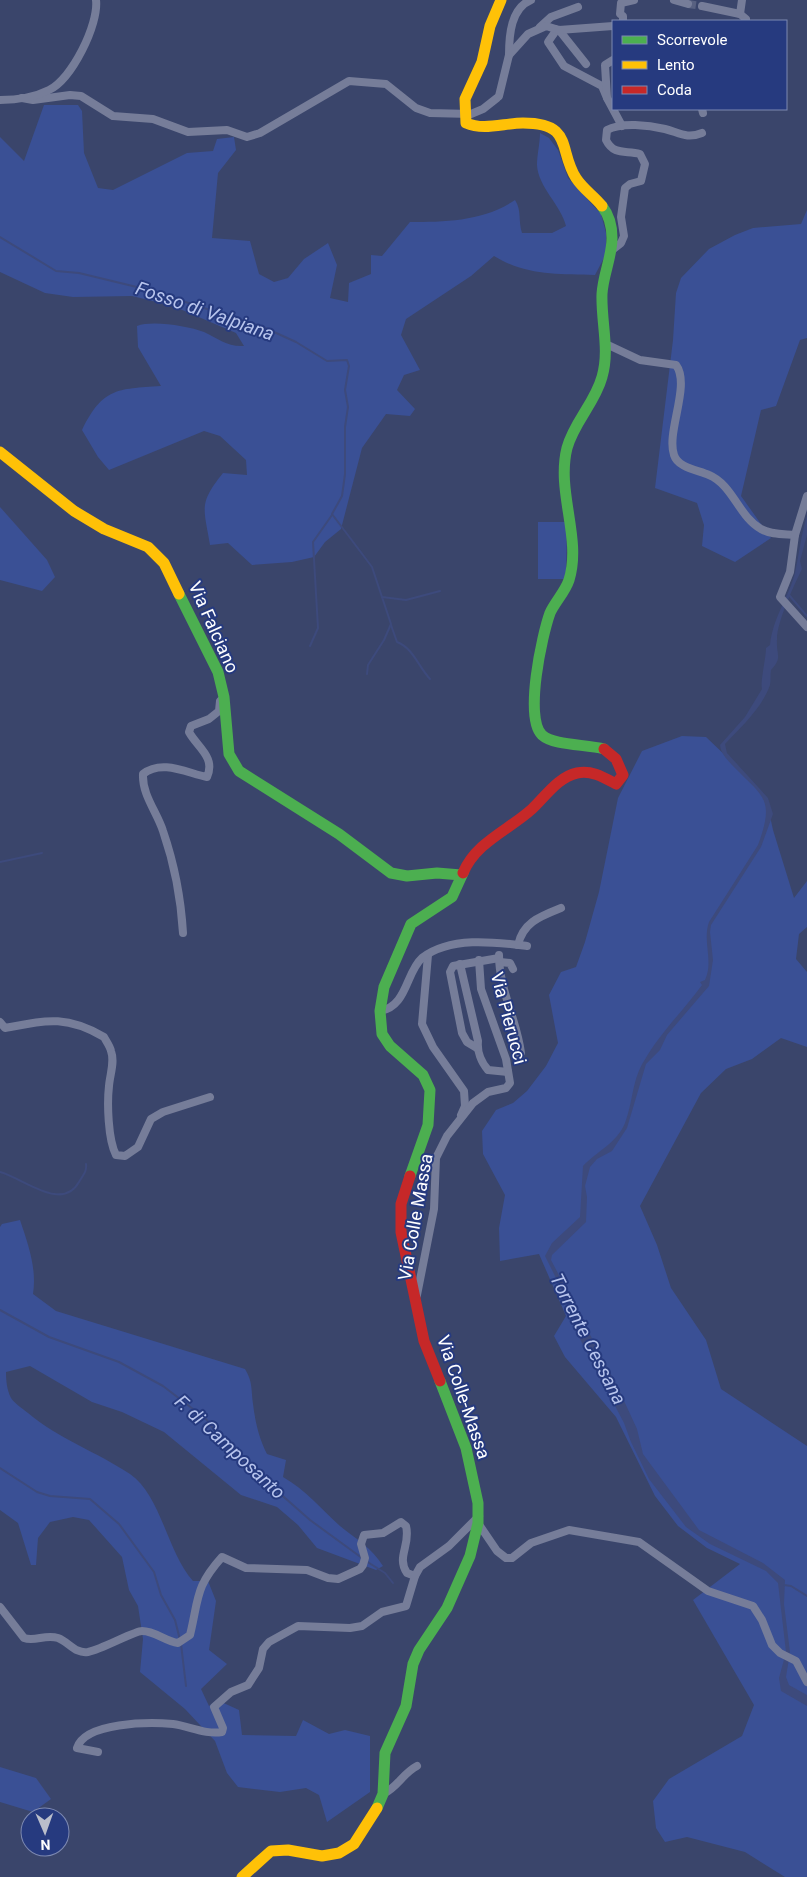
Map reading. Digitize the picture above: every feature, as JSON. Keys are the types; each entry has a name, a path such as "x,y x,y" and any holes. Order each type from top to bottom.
{"street":[{"path":"0,100 22,98 50,90 64,78 85,44 96,11 96,0"},
{"path":"501,0 490,26 482,62 465,99 464,115 466,123 469,126 537,124 556,132 564,143 576,179 606,210 612,231 612,250 602,295 606,344 640,360 676,365 680,377 673,444 676,460 683,466 714,478 726,489 750,521 761,529 774,534 795,535"},
{"path":"22,98 33,100 70,95 81,96 112,116 152,119 196,134 227,130 252,137 340,84 349,81 380,82 386,84 416,108 424,112 464,115 483,109 498,97 509,55 510,36 517,13 521,6 531,0"},
{"path":"623,20 623,16 620,14 621,3 634,0"},
{"path":"674,0 688,4"},
{"path":"702,6 742,16 742,0"},
{"path":"538,29 551,17 578,7"},
{"path":"509,55 528,34 546,26 557,30 591,30 612,26"},
{"path":"557,30 586,64"},
{"path":"557,30 548,42 560,61 564,66 602,86 612,109"},
{"path":"608,98 605,65 612,61"},
{"path":"612,110 618,126"},
{"path":"612,250 621,243 624,236 621,217 625,188 641,181 645,164 640,154 620,152 610,146 606,133 618,126 660,128 686,137 702,133"},
{"name":"Via Colle-Massa","path":"242,1877 271,1851 288,1850 322,1856 340,1853 348,1849 361,1835 375,1814 383,1794 385,1753 406,1706 412,1664 418,1650 447,1608 470,1556 479,1520 478,1502 466,1448 430,1358 406,1262 401,1216 406,1183 428,1125 430,1090 423,1075 385,1040 382,1034 380,1011 384,987 406,932 416,920 452,897 461,875 483,845 503,828 531,810 564,778 584,771 598,774 611,783 619,782 622,778 621,768 604,750 588,744 547,741 540,736 536,724 536,676 543,638 551,611 567,584 571,569 572,538 564,487 566,454 573,433 602,379 606,344"},
{"name":"Via Falciano","path":"0,452 48,492 89,521 148,547 155,553 172,576 218,672 224,697 229,754 234,765 244,775 339,834 391,873 407,876 461,875"},
{"path":"807,496 795,535 790,572 780,597 807,627"},
{"path":"182,933 177,885 163,830 143,783 143,774 149,769 159,767 208,776 211,770 210,760 189,732 191,726 209,719 219,710 220,701 224,697"},
{"path":"518,945 527,925 536,918 561,908"},
{"path":"380,1011 385,1010 396,1002 420,960 428,955 467,942 527,946"},
{"path":"428,955 422,1024 433,1047 464,1091 464,1106 457,1123"},
{"path":"499,958 504,997 519,1038 521,1053 519,1055"},
{"path":"456,965 499,958 510,963 512,969"},
{"name":"Via Pierucci","path":"479,960 481,989 508,1060 510,1083"},
{"path":"456,965 466,989 478,1041 477,1048"},
{"path":"456,965 450,977 460,1027 467,1042 477,1048 488,1070 508,1072"},
{"path":"466,989 481,989"},
{"path":"0,1022 5,1028 47,1021 70,1021 104,1037 112,1052 112,1069 108,1086 112,1147 116,1155 125,1156 138,1146 151,1119 163,1112 210,1097"},
{"name":"Via Colle Massa","path":"416,1299 434,1209 436,1158 447,1136 478,1099 492,1091 508,1088 510,1083"},
{"path":"98,1752 77,1748 80,1740 88,1734 111,1727 161,1724 210,1732 222,1732 224,1728 214,1707 231,1692 248,1685 259,1668 263,1649 269,1642 298,1626 350,1628 362,1626 382,1612 406,1606 415,1576 427,1560 449,1546 479,1520 497,1551 506,1558 512,1558 531,1543 569,1530 639,1542 708,1591 753,1606 762,1620 768,1640 780,1653 796,1661 807,1682"},
{"path":"0,1607 24,1638 33,1639 46,1636 58,1638 77,1652 87,1652 103,1648 138,1631 153,1634 166,1641 178,1643 190,1635 195,1602 202,1581 222,1557 246,1568 307,1570 328,1578 338,1579 360,1569 363,1565 365,1558 361,1544 364,1535 383,1533 401,1522 406,1526 409,1540 403,1554 403,1566 407,1573 415,1576"},
{"path":"383,1794 395,1788 405,1772 417,1766"}],"shaded area":[{"path":"44,105 78,105 82,111 84,153 98,188 113,190 187,153 213,151 217,139 234,137 236,150 218,173 212,238 250,241 259,274 274,282 288,278 304,259 328,243 337,265 330,298 348,302 349,283 371,274 371,255 382,256 410,222 464,219 491,212 515,200 522,233 552,233 566,226 560,211 538,173 537,161 540,133 549,138 558,150 568,178 601,214 606,233 606,254 595,275 531,271 506,263 494,256 471,276 406,319 401,335 420,370 404,375 397,390 415,409 410,416 386,414 362,448 341,529 325,542 314,557 292,562 252,565 228,543 210,545 205,507 210,492 223,473 247,475 246,460 220,436 204,431 109,470 98,457 82,430 97,406 112,393 133,388 161,386 138,347 137,326 161,324 180,326 204,332 228,344 244,346 236,333 173,306 132,296 73,297 45,293 0,272 0,137 24,161"},
{"path":"807,210 807,338 800,340 776,406 761,410 741,496 771,538 735,562 702,546 704,525 697,503 655,488 673,340 676,293 681,278 709,249 753,228 801,224"},
{"path":"0,507 47,560 55,577 42,591 0,580"},
{"path":"538,522 567,522 566,579 538,579"},
{"path":"682,736 706,737 751,780 766,798 773,830 794,898 807,881 807,927 799,934 796,959 807,972 807,1047 781,1038 752,1059 726,1069 701,1093 640,1206 657,1245 671,1288 706,1340 721,1389 807,1446 807,1877 785,1877 745,1852 687,1837 665,1842 656,1828 653,1801 669,1779 742,1736 754,1705 693,1600 740,1564 707,1548 678,1526 655,1496 616,1417 565,1357 554,1336 566,1316 539,1254 500,1261 499,1228 505,1195 483,1154 482,1131 496,1110 513,1103 527,1091 546,1066 558,1043 549,995 561,972 576,967 585,942 599,892 618,798 642,751"},
{"path":"20,1220 33,1265 33,1294 56,1311 245,1369 251,1382 256,1423 264,1448 267,1454 286,1460 283,1477 306,1494 340,1526 369,1549 383,1566 376,1570 317,1548 298,1525 277,1507 241,1495 164,1432 122,1412 92,1402 30,1366 6,1372 10,1395 19,1406 52,1430 117,1466 141,1483 157,1509 184,1569 193,1581 208,1581 216,1601 209,1650 227,1664 201,1689 209,1706 217,1700 239,1710 242,1735 296,1736 303,1720 329,1734 345,1730 370,1736 370,1792 327,1822 319,1795 306,1788 280,1792 238,1787 227,1773 215,1741 185,1709 140,1672 143,1639 138,1606 129,1590 122,1557 89,1520 73,1517 50,1522 38,1538 36,1565 31,1565 18,1523 0,1510 0,1227 2,1224"},
{"path":"0,1767 36,1778 51,1799 40,1807 20,1808 0,1802"}],"water":[{"name":"Torrente Cessana","path":"807,516 807,535 800,561 802,569 780,623 777,639 778,659 771,670 770,685 762,702 725,744 727,753 768,798 773,814 761,847 711,925 713,960 709,986 667,1035 660,1050 646,1064 627,1128 612,1151 597,1159 590,1167 585,1186 587,1197 586,1222 552,1255 551,1260 619,1390 637,1429 643,1454 699,1530 763,1563 785,1580 784,1604 790,1652 786,1677 789,1685 807,1695 807,1706 781,1691 779,1678 786,1652 778,1583 766,1571 710,1544 686,1527 649,1479 624,1423 580,1339 566,1298 545,1256 552,1243 580,1217 583,1166 612,1141 621,1130 628,1115 640,1068 657,1041 702,985 700,982 705,980 708,966 707,929 709,922 758,845 766,817 766,808 763,800 759,792 726,758 721,751 720,745 745,717 762,689 766,648 770,645 777,617 795,573"}],"waterway":[{"name":"Fosso di Valpiana","path":"0,237 56,271 79,273 145,289 263,327 296,342 327,361 347,360 349,366 345,390 348,407 345,427 345,474 342,496 332,514 372,567 391,624 384,640 368,665 367,674"},
{"path":"310,646 318,628 313,542 332,515"},
{"path":"382,597 406,600 440,591"},
{"path":"789,595 807,616"},
{"path":"391,625 397,642 407,648 430,679"},
{"path":"0,862 42,853"},
{"path":"0,1172 42,1191 63,1194 72,1190 79,1182 85,1171 86,1164"},
{"name":"F. di Camposanto","path":"0,1310 49,1337 119,1362 163,1386 206,1419 225,1445 310,1520 362,1558"},
{"path":"0,1468 37,1492 50,1496 90,1499 119,1524 154,1572 161,1595 175,1620 180,1640"},
{"name":"F. di Camposanto","path":"366,1561 385,1573 393,1583"},
{"path":"784,1585 791,1586 807,1596"},
{"path":"181,1644 186,1686"}],"tunnel":[{"path":"688,4 702,6"}],"traffic: fast":[{"path":"602,206 610,221 612,238 602,294 605,346 604,367 599,386 574,430 567,448 564,465 566,498 573,548 572,564 569,580 552,609 547,624 536,676 535,712 537,726 542,735 547,739 604,749"},
{"path":"179,594 218,672 224,697 229,754 239,771 339,834 391,873 407,876 437,873 461,875"},
{"path":"410,1176 428,1125 430,1090 423,1075 390,1046 382,1034 380,1011 384,987 411,924 452,897 463,873"},
{"path":"377,1808 383,1794 385,1753 406,1706 413,1664 419,1650 447,1608 470,1556 478,1523 478,1503 466,1448 440,1381"}],"traffic: slow":[{"path":"501,0 490,26 482,62 465,99 466,123 487,127 523,123 539,124 550,128 562,140 576,178 602,206"},
{"path":"0,452 74,511 104,529 148,547 164,563 179,594"},
{"path":"242,1877 271,1851 288,1850 322,1856 339,1853 354,1844 377,1808"}],"traffic: jam":[{"path":"463,873 469,862 484,845 523,817 552,788 570,775 588,772 616,784 623,775 616,759 604,749"},
{"path":"410,1176 401,1204 401,1232 424,1341 440,1381"}]}
